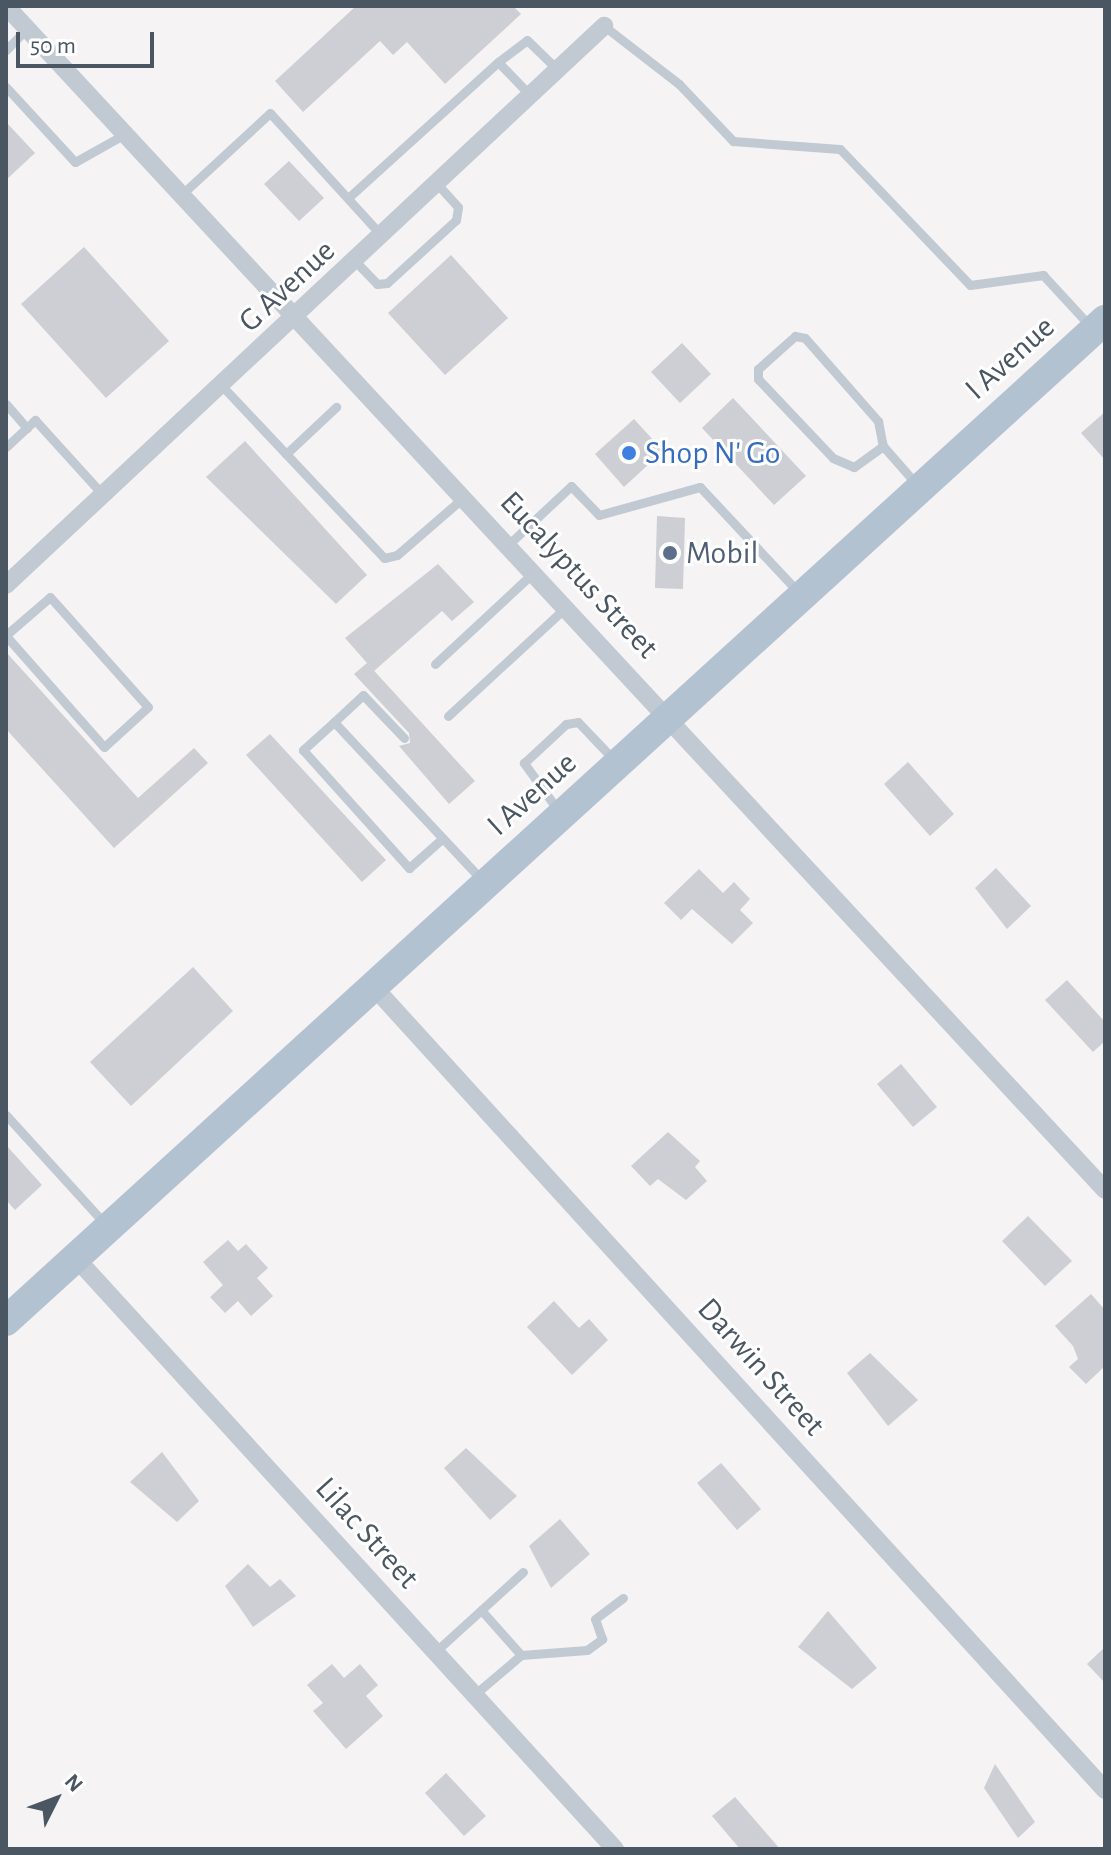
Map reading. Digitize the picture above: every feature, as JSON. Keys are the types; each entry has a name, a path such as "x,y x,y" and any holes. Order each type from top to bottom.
{"main road":[{"name":"I Avenue","path":"6,1321 920,489 1101,331"}],"street":[{"name":"Eucalyptus Street","path":"6,6 296,320 671,716 1105,1190"},
{"name":"G Avenue","path":"6,585 296,320 604,26"},
{"name":"Darwin Street","path":"372,985 1105,1790"},
{"name":"Lilac Street","path":"75,1257 615,1849"}],"lane":[{"path":"604,26 679,84 733,141 840,149 970,285 1043,275 1101,331"},
{"path":"6,50 27,28"},
{"path":"348,198 498,62 527,40 558,70"},
{"path":"498,62 531,96"},
{"path":"6,87 75,162 125,134"},
{"path":"181,195 270,113 383,237"},
{"path":"356,262 377,284 387,283 456,220 458,207 438,185"},
{"path":"883,446 854,467 833,458 758,379 758,369 795,336 805,338 878,421 883,446 920,489"},
{"path":"223,387 384,558 397,555 464,497"},
{"path":"6,404 27,428"},
{"path":"286,454 336,407"},
{"path":"6,447 35,420 104,496"},
{"path":"509,544 571,486 599,515 700,487 802,596"},
{"path":"435,664 534,572"},
{"path":"50,597 148,707 104,747 6,636 50,597"},
{"path":"448,716 567,606"},
{"path":"404,738 363,695 303,750 409,868 443,838"},
{"path":"562,816 525,771 529,757 571,720 618,765"},
{"path":"334,722 485,884"},
{"path":"6,1115 108,1227"},
{"path":"435,1652 523,1572"},
{"path":"474,1695 521,1655 587,1650 602,1639 595,1619 623,1598"},
{"path":"481,1610 521,1655"}],"building":[{"path":"356,6 513,6 521,14 445,84 407,42 393,55 380,41 303,112 275,81"},
{"path":"6,122 35,153 6,180"},
{"path":"289,161 324,198 299,221 264,184"},
{"path":"84,247 169,341 106,398 21,304"},
{"path":"451,255 508,318 445,375 388,313"},
{"path":"682,343 711,374 680,403 651,372"},
{"path":"733,398 806,476 774,505 702,428"},
{"path":"1105,412 1105,460 1081,433"},
{"name":"Shop N' Go","path":"634,419 663,451 624,487 595,454"},
{"path":"245,441 367,575 336,604 206,477"},
{"name":"Mobil","path":"657,516 685,518 683,589 655,588"},
{"path":"438,564 474,602 452,621 442,611 374,671 345,638"},
{"path":"6,652 138,798 194,748 208,763 114,848 6,729"},
{"path":"367,663 475,781 449,804 399,746 410,743 409,733 354,674"},
{"path":"270,734 386,860 362,882 246,755"},
{"path":"908,762 954,814 930,836 884,784"},
{"path":"996,868 1031,906 1007,929 975,888"},
{"path":"699,869 723,893 734,882 750,899 740,910 753,923 732,944 692,909 681,920 664,903"},
{"path":"193,967 233,1011 131,1106 90,1062"},
{"path":"1067,980 1105,1022 1105,1041 1093,1052 1045,1000"},
{"path":"901,1064 937,1107 913,1127 877,1084"},
{"path":"668,1132 700,1161 695,1167 707,1181 686,1200 658,1179 650,1186 631,1166"},
{"path":"6,1145 42,1185 15,1210 6,1200"},
{"path":"1028,1216 1072,1261 1045,1286 1002,1241"},
{"path":"228,1240 238,1251 246,1244 268,1268 257,1278 273,1296 251,1316 238,1301 225,1313 210,1297 223,1285 203,1262"},
{"path":"1091,1294 1105,1310 1105,1366 1086,1384 1069,1367 1078,1359 1073,1346 1055,1326"},
{"path":"554,1301 579,1328 589,1319 608,1340 572,1375 527,1327"},
{"path":"870,1353 918,1400 888,1426 847,1373"},
{"path":"466,1448 517,1496 490,1520 444,1468"},
{"path":"162,1452 199,1501 177,1522 130,1482"},
{"path":"721,1463 761,1509 737,1530 697,1483"},
{"path":"560,1519 590,1554 551,1588 529,1546"},
{"path":"248,1564 270,1587 280,1579 296,1596 253,1627 225,1586"},
{"path":"828,1611 877,1668 852,1689 798,1647"},
{"path":"1105,1647 1105,1683 1087,1664"},
{"path":"332,1664 344,1678 360,1664 378,1685 366,1696 383,1716 346,1749 313,1711 323,1703 307,1685"},
{"path":"995,1764 1035,1822 1018,1838 984,1788"},
{"path":"446,1773 486,1816 464,1836 425,1793"},
{"path":"735,1797 780,1849 740,1849 712,1816"}],"place":[{"name":"Shop N' Go","path":"629,453"},
{"name":"Mobil","path":"670,553"}]}
